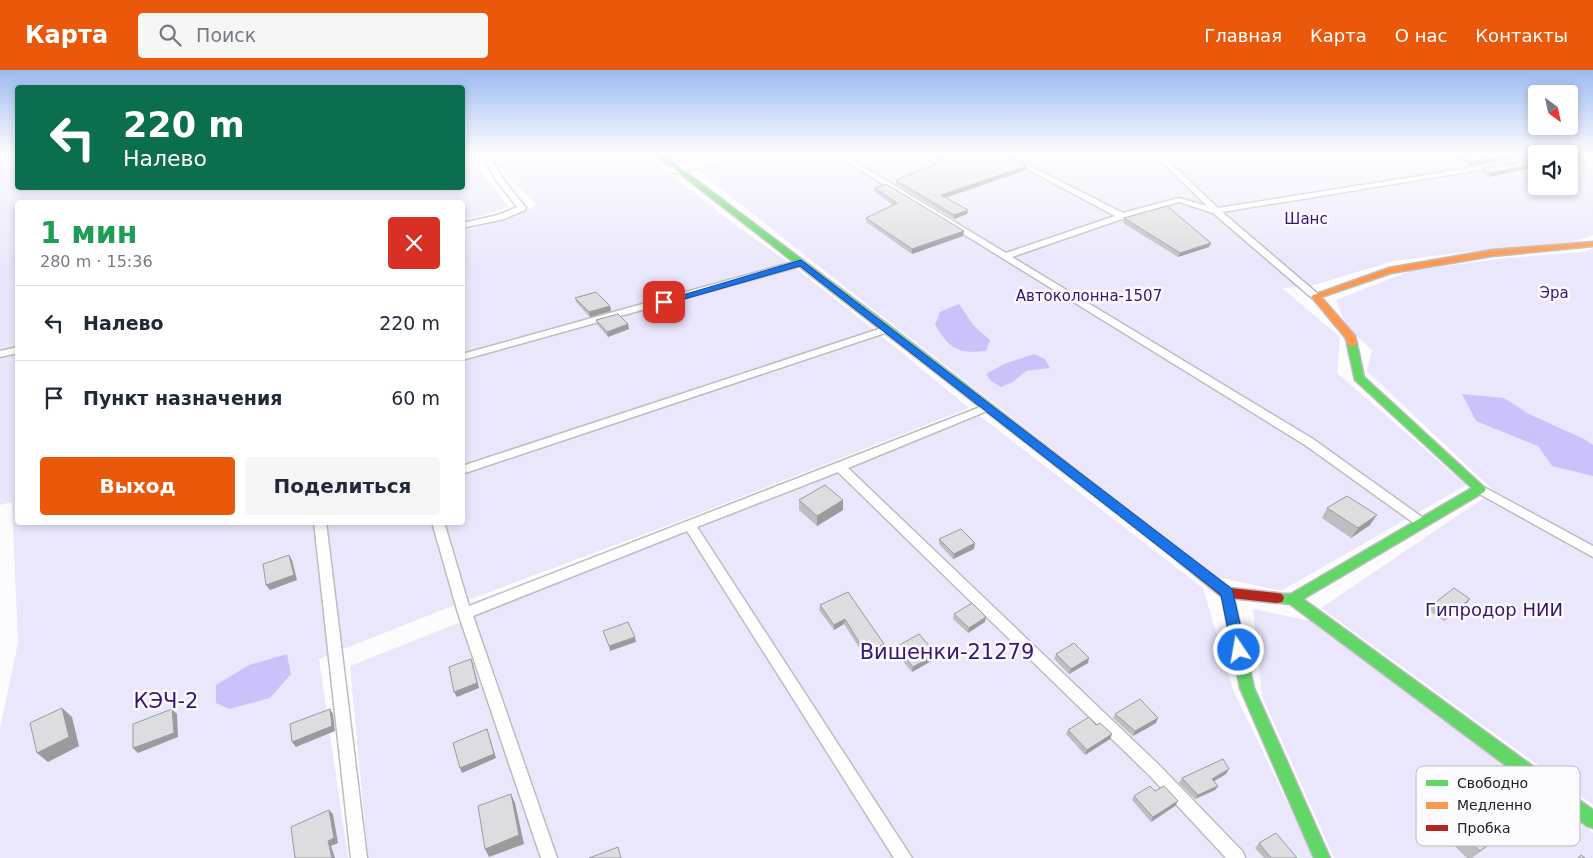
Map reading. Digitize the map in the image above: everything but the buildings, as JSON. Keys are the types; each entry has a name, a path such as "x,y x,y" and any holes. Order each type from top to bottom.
{"street":[{"path":"706,191 888,329 1227,593 1292,599 1519,766"},
{"path":"1292,599 1480,488 1359,378 1350,336 1314,296 1390,271 1492,253 1593,244"},
{"path":"1227,593 1247,688 1322,858"},
{"path":"1580,810 1593,820"}],"lane":[{"path":"465,225 500,217 522,208 508,191"},
{"path":"899,191 1309,442 1422,523"},
{"path":"1073,191 1122,216"},
{"path":"1195,191 1314,296"},
{"path":"1006,256 1122,216 1179,200 1216,210 1338,191"},
{"path":"465,356 801,263"},
{"path":"465,469 888,329"},
{"path":"0,354 15,351"},
{"path":"464,613 690,526 988,407"},
{"path":"840,467 1155,770 1238,858"},
{"path":"1480,488 1593,552"},
{"path":"320,525 359,858"},
{"path":"439,525 464,613 549,858"},
{"path":"690,526 904,858"}],"green space":[{"name":"КЭЧ-2","path":"0,191 496,191 509,207 465,220 465,200 15,200 15,525 465,525 465,230 514,217 537,205 522,191 692,191 731,222 785,260 969,408 685,519 457,604 319,659 348,858 0,858 0,728 18,643 12,502 0,505"},
{"name":"Автоколонна-1507","path":"724,191 1528,191 1528,195 1578,195 1578,191 1593,191 1593,235 1573,242 1497,248 1393,261 1311,286 1282,288 1340,337 1337,373 1466,485 1281,591 1217,577"},
{"name":"Гипродор НИИ","path":"1593,248 1593,805 1580,796 1580,766 1539,766 1321,608 1494,491 1367,371 1372,350 1347,327 1336,300 1410,271 1505,258 1584,252"},
{"name":"Вишенки-21279","path":"980,416 1203,588 1233,690 1314,858 368,858 350,666"},
{"path":"1253,609 1316,622 1505,766 1416,766 1416,846 1580,846 1580,823 1593,833 1593,858 1334,858 1262,696"}],"shaded area":[{"path":"959,304 974,326 990,340 986,351 968,352 955,348 945,340 935,325 940,312"},
{"path":"1034,354 1045,359 1050,368 1026,371 1013,382 1001,387 991,381 986,374 1004,364"},
{"path":"1462,394 1504,398 1529,414 1584,439 1593,445 1593,476 1552,466 1538,446 1476,421"},
{"path":"287,654 291,674 270,698 229,709 216,703 216,685 249,665"}],"traffic: fast":[{"path":"706,191 888,329 1172,550"},
{"path":"1277,598 1293,599 1480,489 1359,378 1352,344"},
{"path":"1227,593 1247,688 1322,858"},
{"path":"1293,599 1520,766"},
{"path":"1580,810 1593,820"}],"traffic: slow":[{"path":"1352,344 1350,336 1315,296 1389,271 1492,253 1593,244"}],"traffic: jam":[{"path":"1172,550 1227,593 1277,598"}],"route":[{"path":"664,302 801,263 1227,593 1239,650"}],"park label":[{"name":"Шанс","path":"1306,219"},
{"name":"Эра","path":"1554,293"}]}
